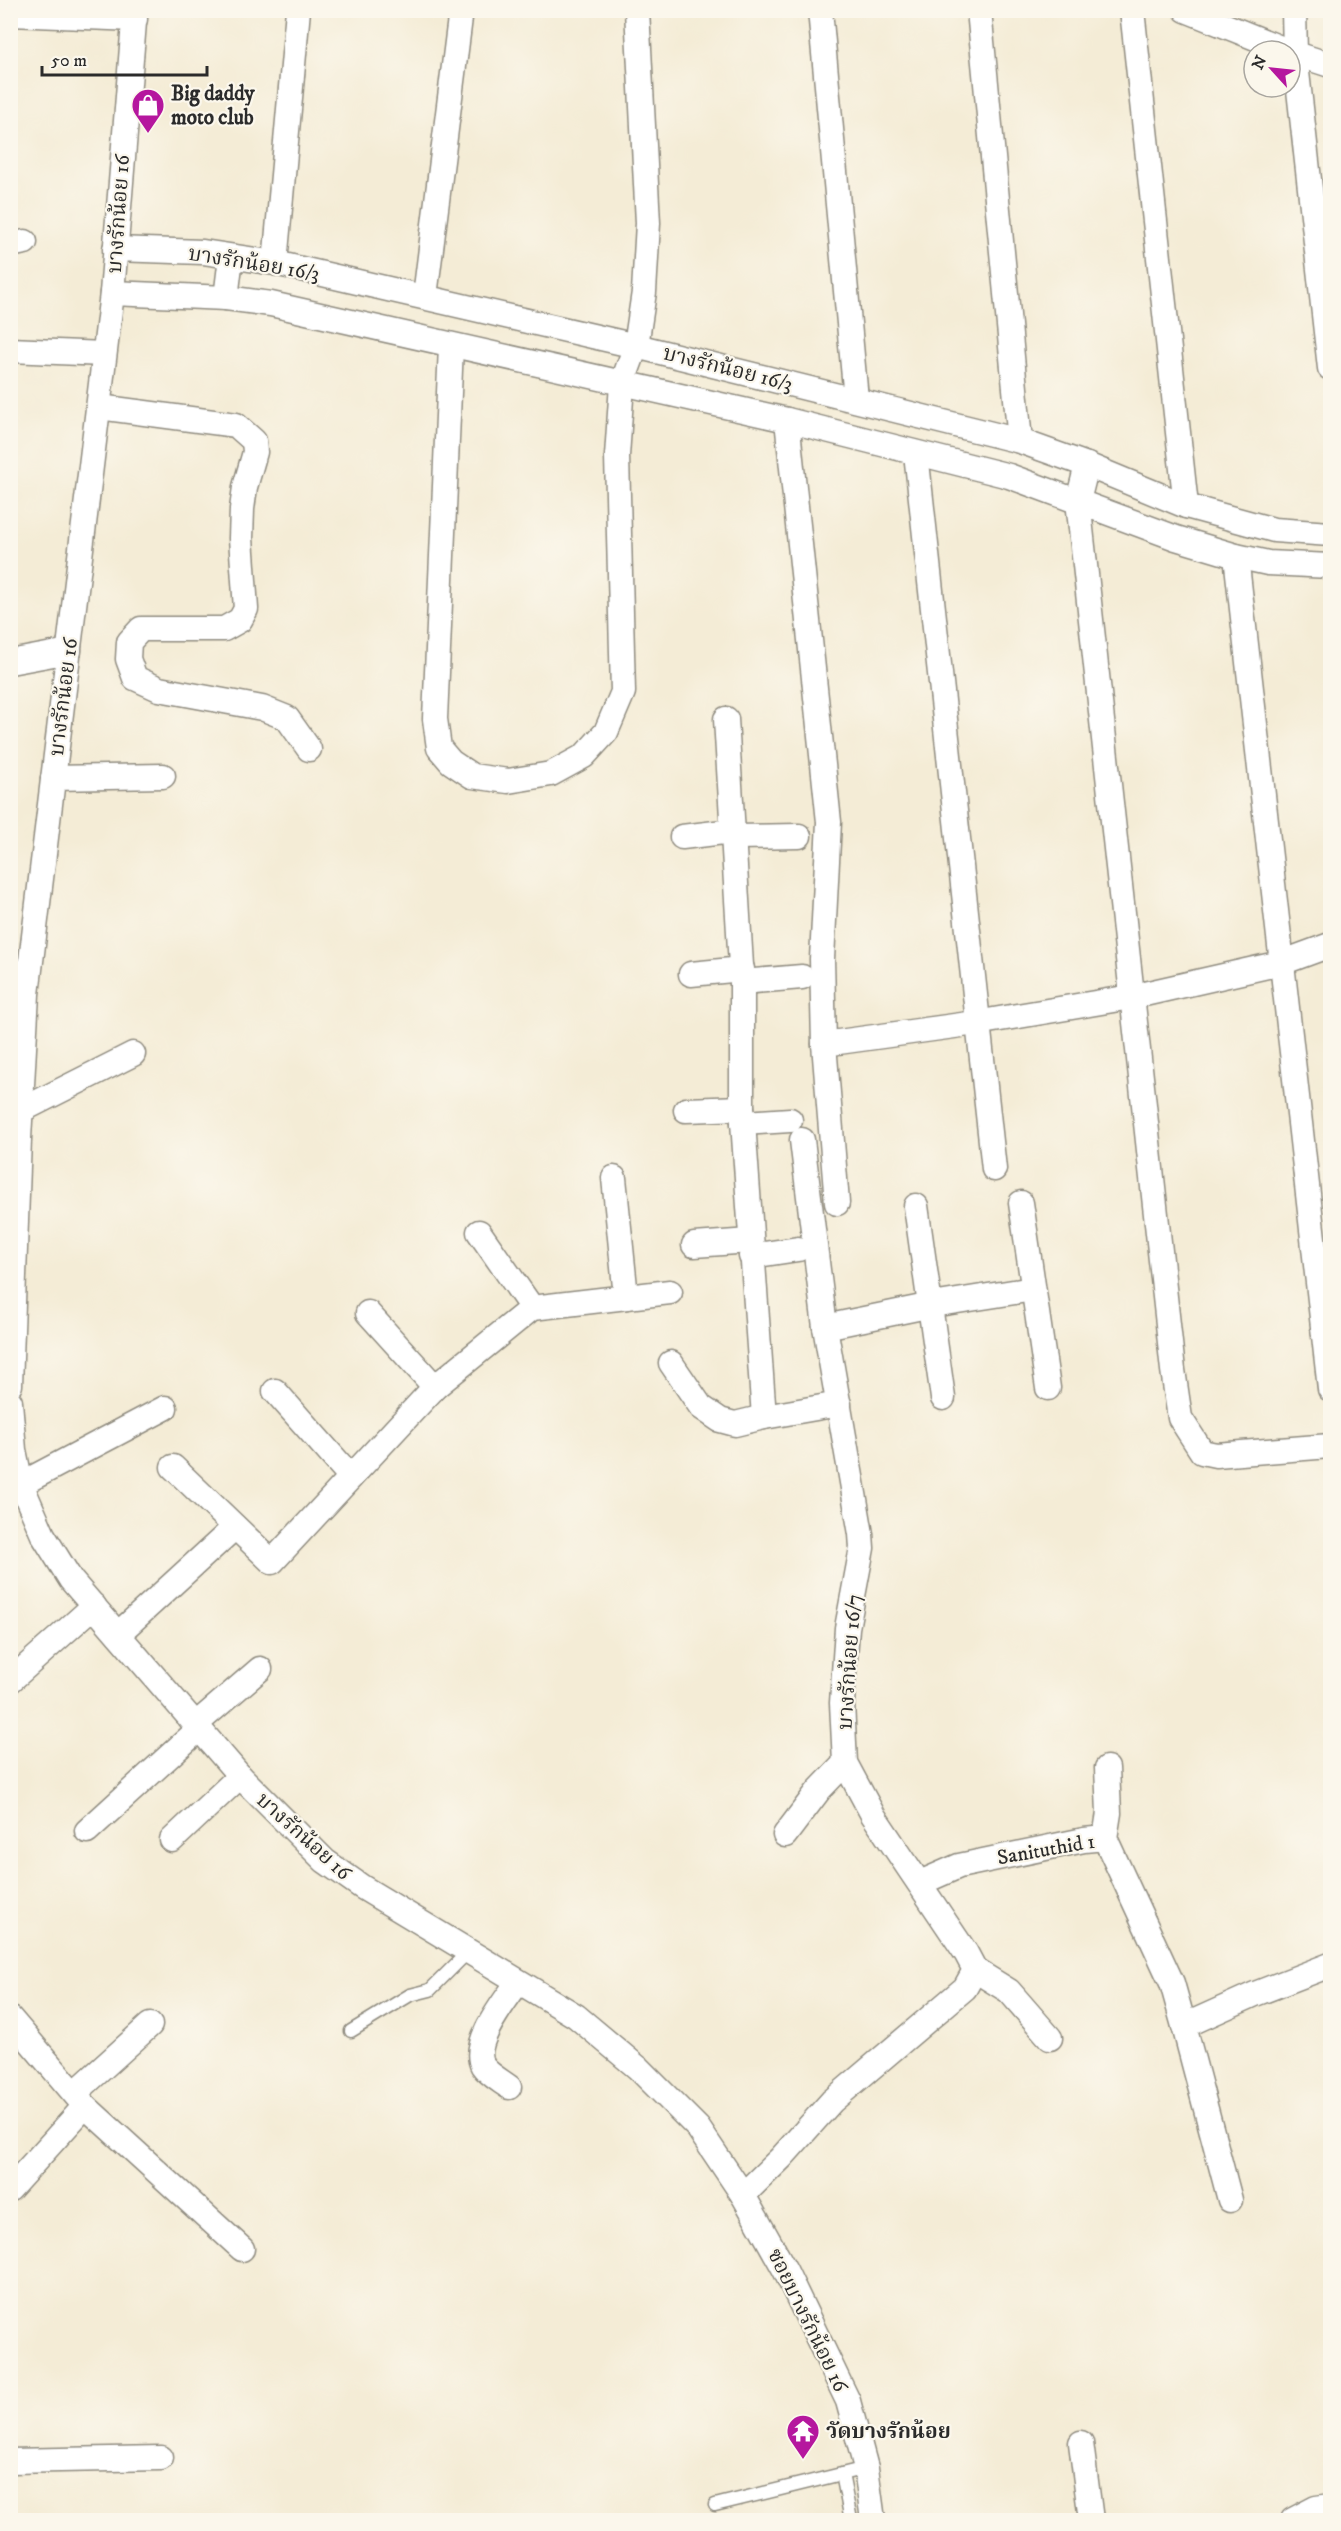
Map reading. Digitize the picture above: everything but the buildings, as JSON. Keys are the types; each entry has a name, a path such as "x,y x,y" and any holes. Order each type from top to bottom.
{"street":[{"path":"275,263 298,10"},
{"path":"425,296 460,10"},
{"path":"451,346 435,719 439,747 451,762 472,776 508,782 551,774 584,756 606,732 623,692 617,456 622,384 636,346 644,292 648,224 637,10"},
{"path":"820,10 856,399"},
{"path":"979,10 1020,441"},
{"path":"1132,10 1186,506"},
{"path":"1186,10 1258,39"},
{"path":"1292,39 1294,10"},
{"path":"10,14 135,15"},
{"name":"บางรักน้อย 16","path":"10,1385 17,1119 27,994 112,293 135,15"},
{"path":"1302,56 1330,65"},
{"path":"1297,99 1330,368"},
{"name":"บางรักน้อย 16/3","path":"115,249 203,252 275,263 425,296 856,399 1020,441 1087,465 1186,506 1274,530 1330,534"},
{"path":"226,298 231,257"},
{"path":"112,293 226,298 271,304 787,420 1010,476 1176,538 1236,556 1268,563 1330,566"},
{"path":"10,350 104,354"},
{"path":"99,407 236,425 254,441 255,452 245,487 242,509 241,538 246,609 240,620 224,629 141,629 129,642 128,659 135,678 159,689 262,708 287,718 309,749"},
{"path":"787,420 829,822 822,958 824,1044 837,1203"},
{"path":"916,453 976,1023 994,1169"},
{"path":"1087,465 1078,501 1131,997 1180,1418 1202,1452 1216,1455 1330,1446"},
{"path":"1236,556 1330,1389"},
{"path":"10,662 69,651"},
{"path":"726,719 742,975 742,1115 764,1417"},
{"path":"53,778 163,776"},
{"path":"682,837 733,834 799,836"},
{"path":"824,1044 976,1023 1131,997 1281,963 1330,945"},
{"path":"691,974 802,976"},
{"path":"17,1119 133,1054"},
{"path":"686,1110 790,1120"},
{"name":"บางรักน้อย 16/7","path":"802,1140 825,1327 856,1497 862,1548 847,1628 842,1703 845,1763 873,1815 920,1883 975,1970"},
{"path":"614,1178 626,1297"},
{"path":"1021,1203 1048,1388"},
{"path":"916,1206 932,1305 943,1398"},
{"path":"479,1232 532,1308"},
{"path":"694,1245 751,1249 798,1249"},
{"path":"825,1327 932,1305 1033,1289"},
{"path":"173,1467 272,1562 435,1387 532,1308 670,1292"},
{"path":"368,1313 435,1387"},
{"path":"671,1363 701,1407 720,1420 735,1424 839,1404"},
{"path":"275,1391 351,1477"},
{"name":"บางรักน้อย 16","path":"10,1402 14,1450 21,1484 43,1535 71,1580 240,1776 325,1861 362,1887 576,2016 638,2068 698,2128 743,2195"},
{"path":"21,1484 165,1408"},
{"path":"118,1634 236,1527"},
{"path":"10,1681 94,1606"},
{"path":"87,1831 260,1669"},
{"path":"785,1835 819,1790 845,1763"},
{"path":"1106,1838 1109,1813 1107,1768"},
{"path":"172,1840 240,1776"},
{"name":"Sanituthid 1","path":"920,1883 959,1866 1084,1840 1106,1838 1173,1983 1230,2200"},
{"path":"1184,2026 1330,1965"},
{"path":"743,2195 781,2158 832,2101 965,1988 975,1970 1009,1991 1050,2038"},
{"path":"509,2087 484,2068 481,2053 482,2041 518,1982"},
{"path":"10,2018 80,2100 242,2249"},
{"path":"10,2189 80,2100 150,2025"},
{"name":"ซอยบางรักน้อย 16","path":"743,2195 785,2270 848,2401 866,2468 873,2520"},
{"path":"1081,2443 1091,2520"},
{"path":"10,2461 161,2458"},
{"path":"1293,2520 1316,2508 1330,2506"}],"lane":[{"path":"351,2031 410,1995 430,1990 468,1952"},
{"path":"715,2505 866,2468"},
{"path":"842,2474 851,2520"}],"place":[{"name":"Big daddy moto club","path":"148,134"},
{"name":"วัดบางรักน้อย","path":"803,2460"}]}
